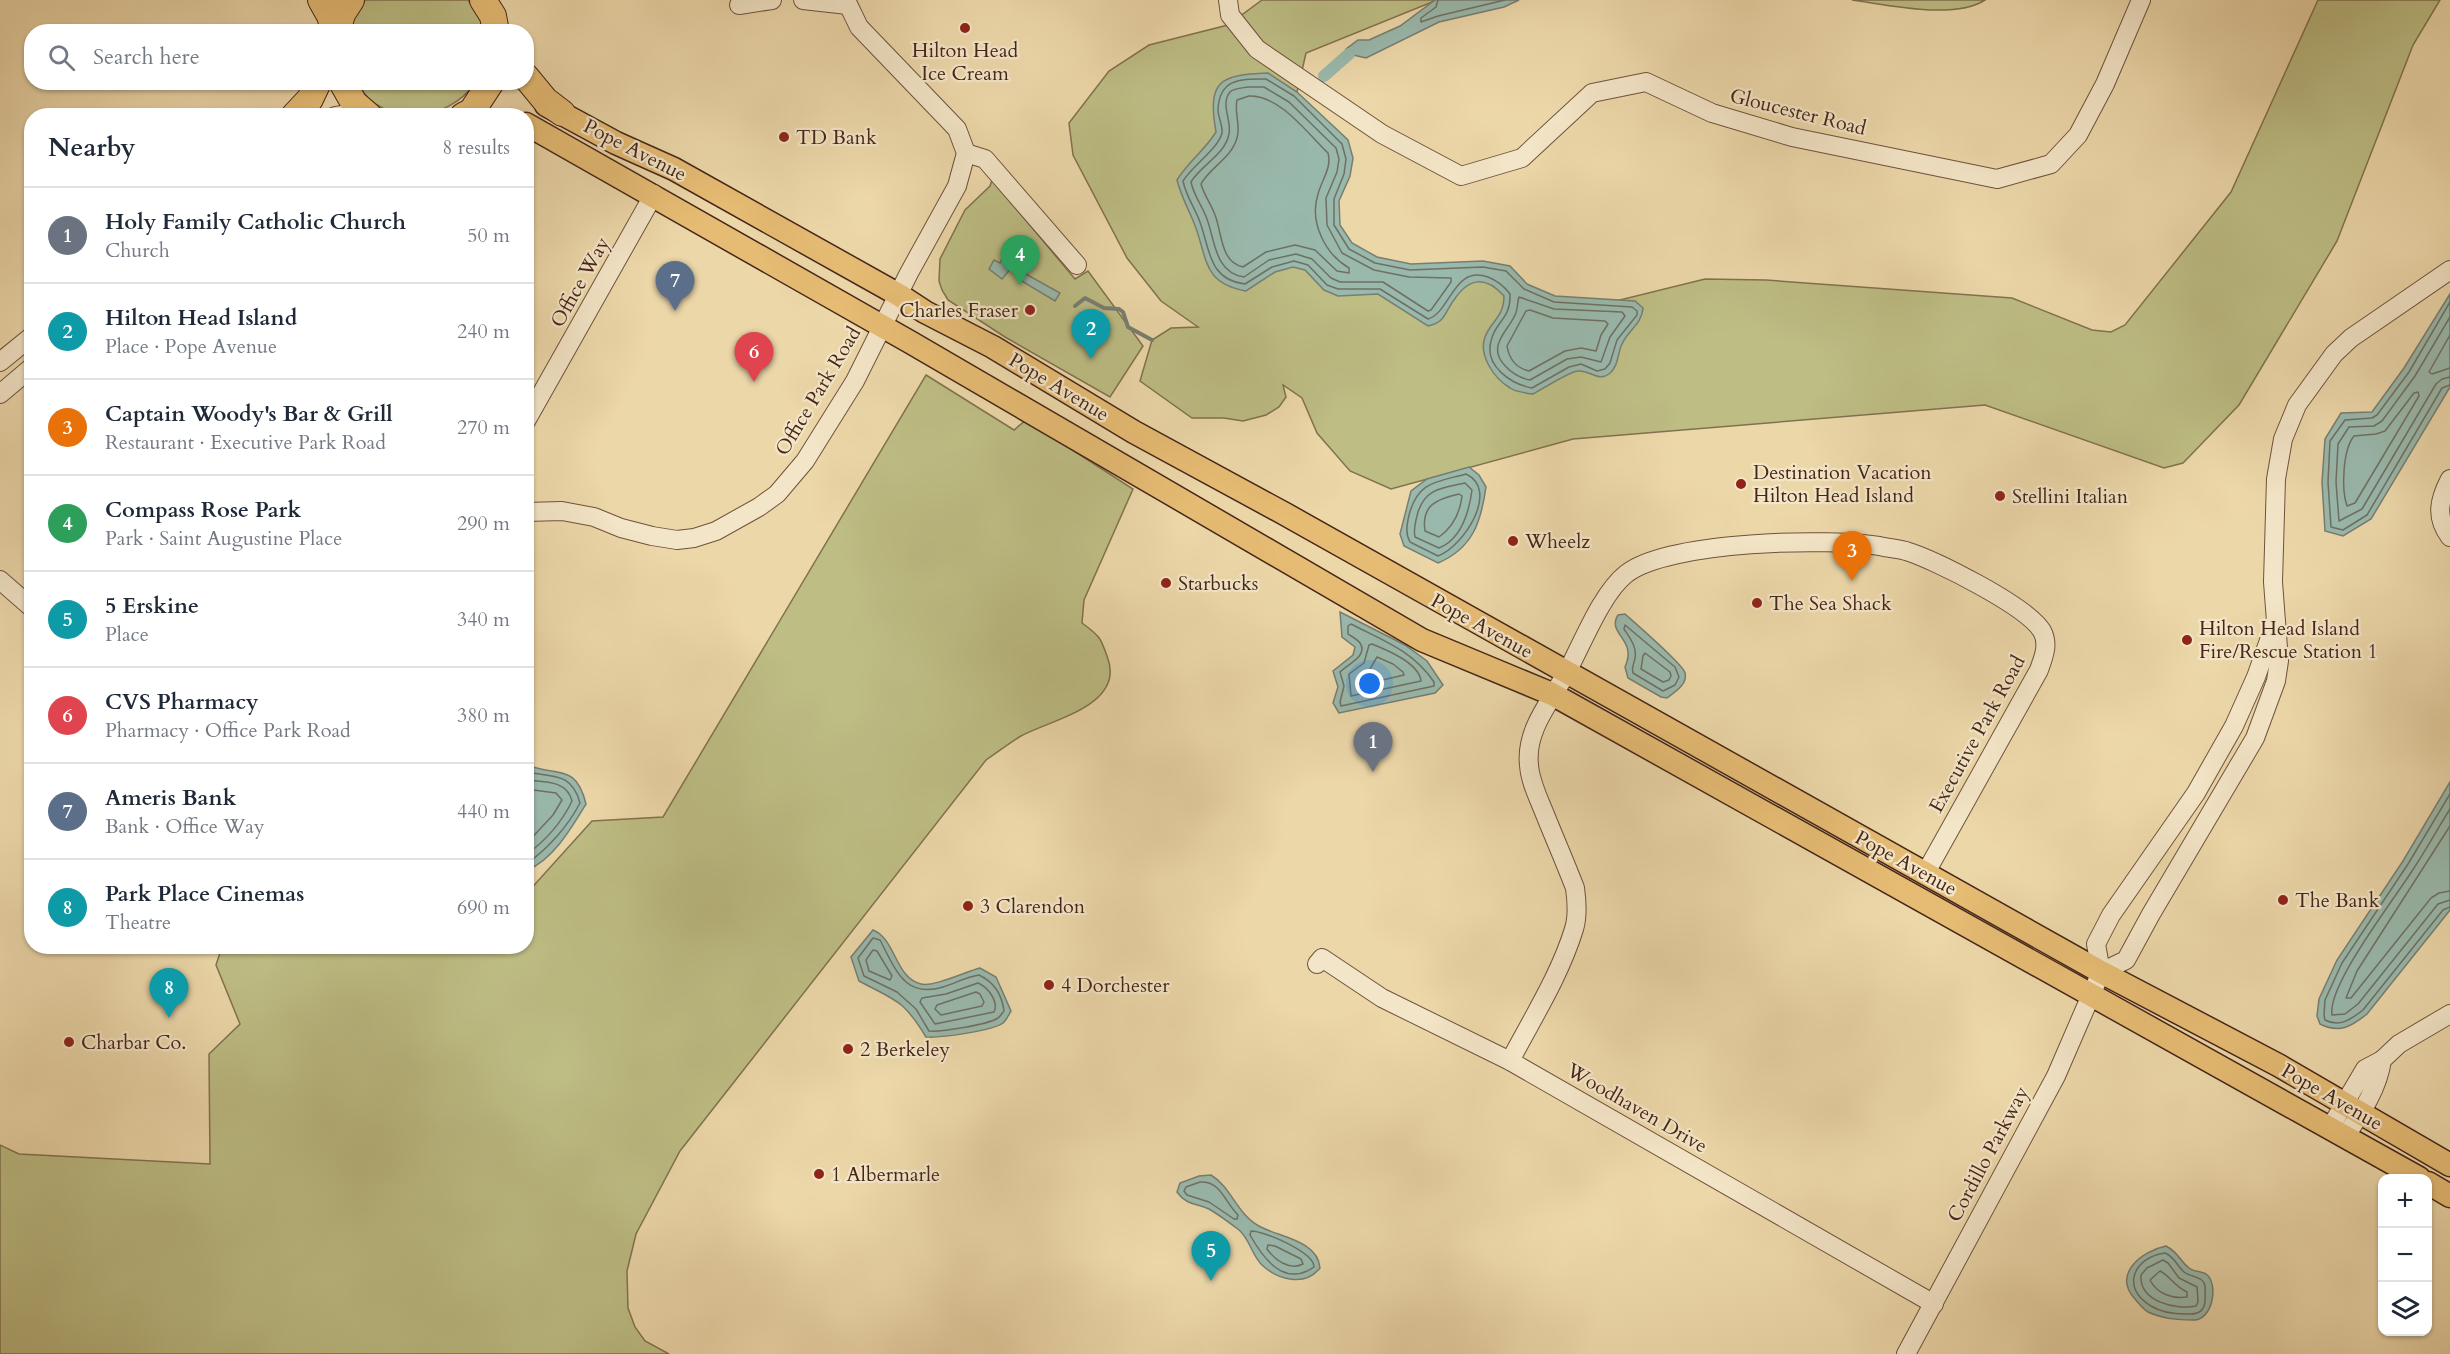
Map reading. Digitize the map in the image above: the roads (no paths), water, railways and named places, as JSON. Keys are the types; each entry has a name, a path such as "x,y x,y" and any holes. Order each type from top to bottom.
{"highway":[{"path":"306,0 314,24"},
{"path":"321,0 333,24"},
{"path":"339,24 351,0"},
{"path":"534,87 545,100 562,112"},
{"path":"302,108 314,90"},
{"path":"347,90 354,103 360,108"},
{"path":"474,108 486,90"}],"main road":[{"name":"Pope Avenue","path":"526,90 535,98 616,143 674,169 899,295 925,312 993,347 1134,432 2101,972 2278,1065 2450,1165"},
{"name":"Pope Avenue","path":"534,128 883,326 1422,640 1552,694 2411,1174"},
{"path":"534,135 557,142"},
{"path":"1245,537 1266,504"},
{"path":"2432,1186 2450,1196"}],"street":[{"path":"739,5 772,0"},
{"path":"803,0 847,2 859,27 957,129 966,153 985,159 1077,265"},
{"name":"Gloucester Road","path":"1228,0 1230,15 1257,49 1382,134 1461,176 1522,158 1592,93 1646,81 1712,113 1792,137 1997,180 2051,164 2078,135 2105,84 2141,0"},
{"path":"312,108 320,102 325,90"},
{"name":"Office Park Road","path":"534,512 562,510 594,517 652,537 676,540 694,538 716,531 742,518 777,494 806,461 855,381 957,186 966,153"},
{"name":"Office Way","path":"534,408 654,194"},
{"path":"2275,625 2256,677 2234,726 2196,793 2111,915 2096,944 2101,972 2126,960 2255,738 2276,681 2279,662 2275,625 2273,540 2276,479 2283,439 2297,405 2334,354 2351,338 2450,270"},
{"path":"0,363 24,343"},
{"path":"0,394 24,374"},
{"path":"2450,479 2439,503 2440,518 2450,537"},
{"name":"Executive Park Road","path":"1510,1061 1558,967 1574,928 1578,904 1575,888 1534,786 1528,766 1528,748 1552,694 1566,673 1595,616 1616,584 1627,573 1649,561 1673,554 1776,543 1881,546 1922,557 1988,591 2034,621 2046,643 2039,670 1925,874"},
{"path":"0,580 24,601"},
{"name":"Woodhaven Drive","path":"1317,964 1322,958 1382,998 1510,1061 1934,1304"},
{"name":"Cordillo Parkway","path":"1906,1354 2056,1076 2101,972"},
{"path":"2338,1133 2353,1108 2379,1077 2382,1060 2399,1044 2450,1014"}],"water":[{"path":"1435,0 1519,0 1504,7 1439,22 1366,58 1349,54 1346,49 1358,40 1369,40 1400,26"},
{"path":"1268,73 1297,92 1348,140 1353,158 1350,176 1339,201 1340,225 1352,243 1377,257 1411,264 1483,261 1510,266 1527,284 1555,296 1635,301 1643,308 1642,314 1622,344 1612,371 1601,377 1582,371 1574,372 1533,394 1518,391 1504,384 1489,366 1483,344 1500,314 1504,296 1484,282 1472,283 1466,287 1452,302 1441,320 1428,326 1378,294 1338,296 1324,290 1305,270 1293,267 1275,272 1246,291 1221,282 1208,267 1177,180 1216,132 1214,101 1216,91 1221,84 1238,76"},
{"path":"1003,257 1009,260 1007,264 1012,267 1002,279 989,269 994,260 1000,263"},
{"path":"1024,273 1060,293 1055,301 1020,280"},
{"path":"2450,294 2450,387 2371,519 2343,536 2325,531 2322,482 2325,439 2341,413 2372,412 2404,368"},
{"path":"1469,467 1479,475 1486,487 1478,522 1467,542 1460,550 1438,563 1404,546 1400,534 1411,491 1427,479"},
{"path":"1340,612 1405,645 1427,661 1443,685 1435,693 1339,713 1333,703 1338,687 1333,671 1353,655 1355,647 1342,637"},
{"path":"1625,614 1668,653 1685,673 1683,684 1667,698 1661,697 1628,678 1625,667 1628,650 1615,622 1618,615"},
{"path":"534,767 571,777 582,791 586,804 553,851 534,866"},
{"path":"2450,782 2450,910 2367,1014 2345,1027 2334,1028 2320,1024 2317,1016 2319,999 2337,960 2403,861"},
{"path":"873,930 887,941 906,974 921,984 941,981 980,968 996,977 1011,1011 1006,1019 997,1026 977,1031 926,1037 911,1015 898,1002 859,981 851,957"},
{"path":"1211,1175 1224,1186 1251,1221 1305,1245 1318,1259 1320,1268 1307,1278 1283,1278 1262,1265 1239,1230 1209,1209 1184,1199 1177,1192 1180,1183 1199,1176"},
{"path":"2166,1246 2174,1251 2189,1268 2206,1274 2210,1279 2212,1301 2200,1319 2165,1318 2148,1312 2129,1290 2128,1273 2133,1265 2148,1253"}],"waterway":[{"path":"1324,76 1349,54"},
{"path":"1075,306 1085,298 1104,308 1119,309 1123,312 1128,327 1152,340"}],"place":[{"name":"Hilton Head Ice Cream","path":"965,28"},
{"name":"TD Bank","path":"784,137"},
{"name":"Compass Rose Park","path":"1020,285"},
{"name":"Charles Fraser","path":"1030,310"},
{"name":"Ameris Bank","path":"675,311"},
{"name":"Hilton Head Island","path":"1091,359"},
{"name":"CVS Pharmacy","path":"754,382"},
{"name":"Destination Vacation Hilton Head Island","path":"1741,484"},
{"name":"Stellini Italian","path":"2000,496"},
{"name":"Wheelz","path":"1513,541"},
{"name":"Captain Woody's Bar & Grill","path":"1852,581"},
{"name":"Starbucks","path":"1166,583"},
{"name":"The Sea Shack","path":"1757,603"},
{"name":"Hilton Head Island Fire/Rescue Station 1","path":"2187,640"},
{"name":"Holy Family Catholic Church","path":"1373,772"},
{"name":"The Bank","path":"2283,900"},
{"name":"3 Clarendon","path":"968,906"},
{"name":"4 Dorchester","path":"1049,985"},
{"name":"Park Place Cinemas","path":"169,1018"},
{"name":"Charbar Co.","path":"69,1042"},
{"name":"2 Berkeley","path":"848,1049"},
{"name":"1 Albermarle","path":"819,1174"},
{"name":"5 Erskine","path":"1211,1281"}]}
